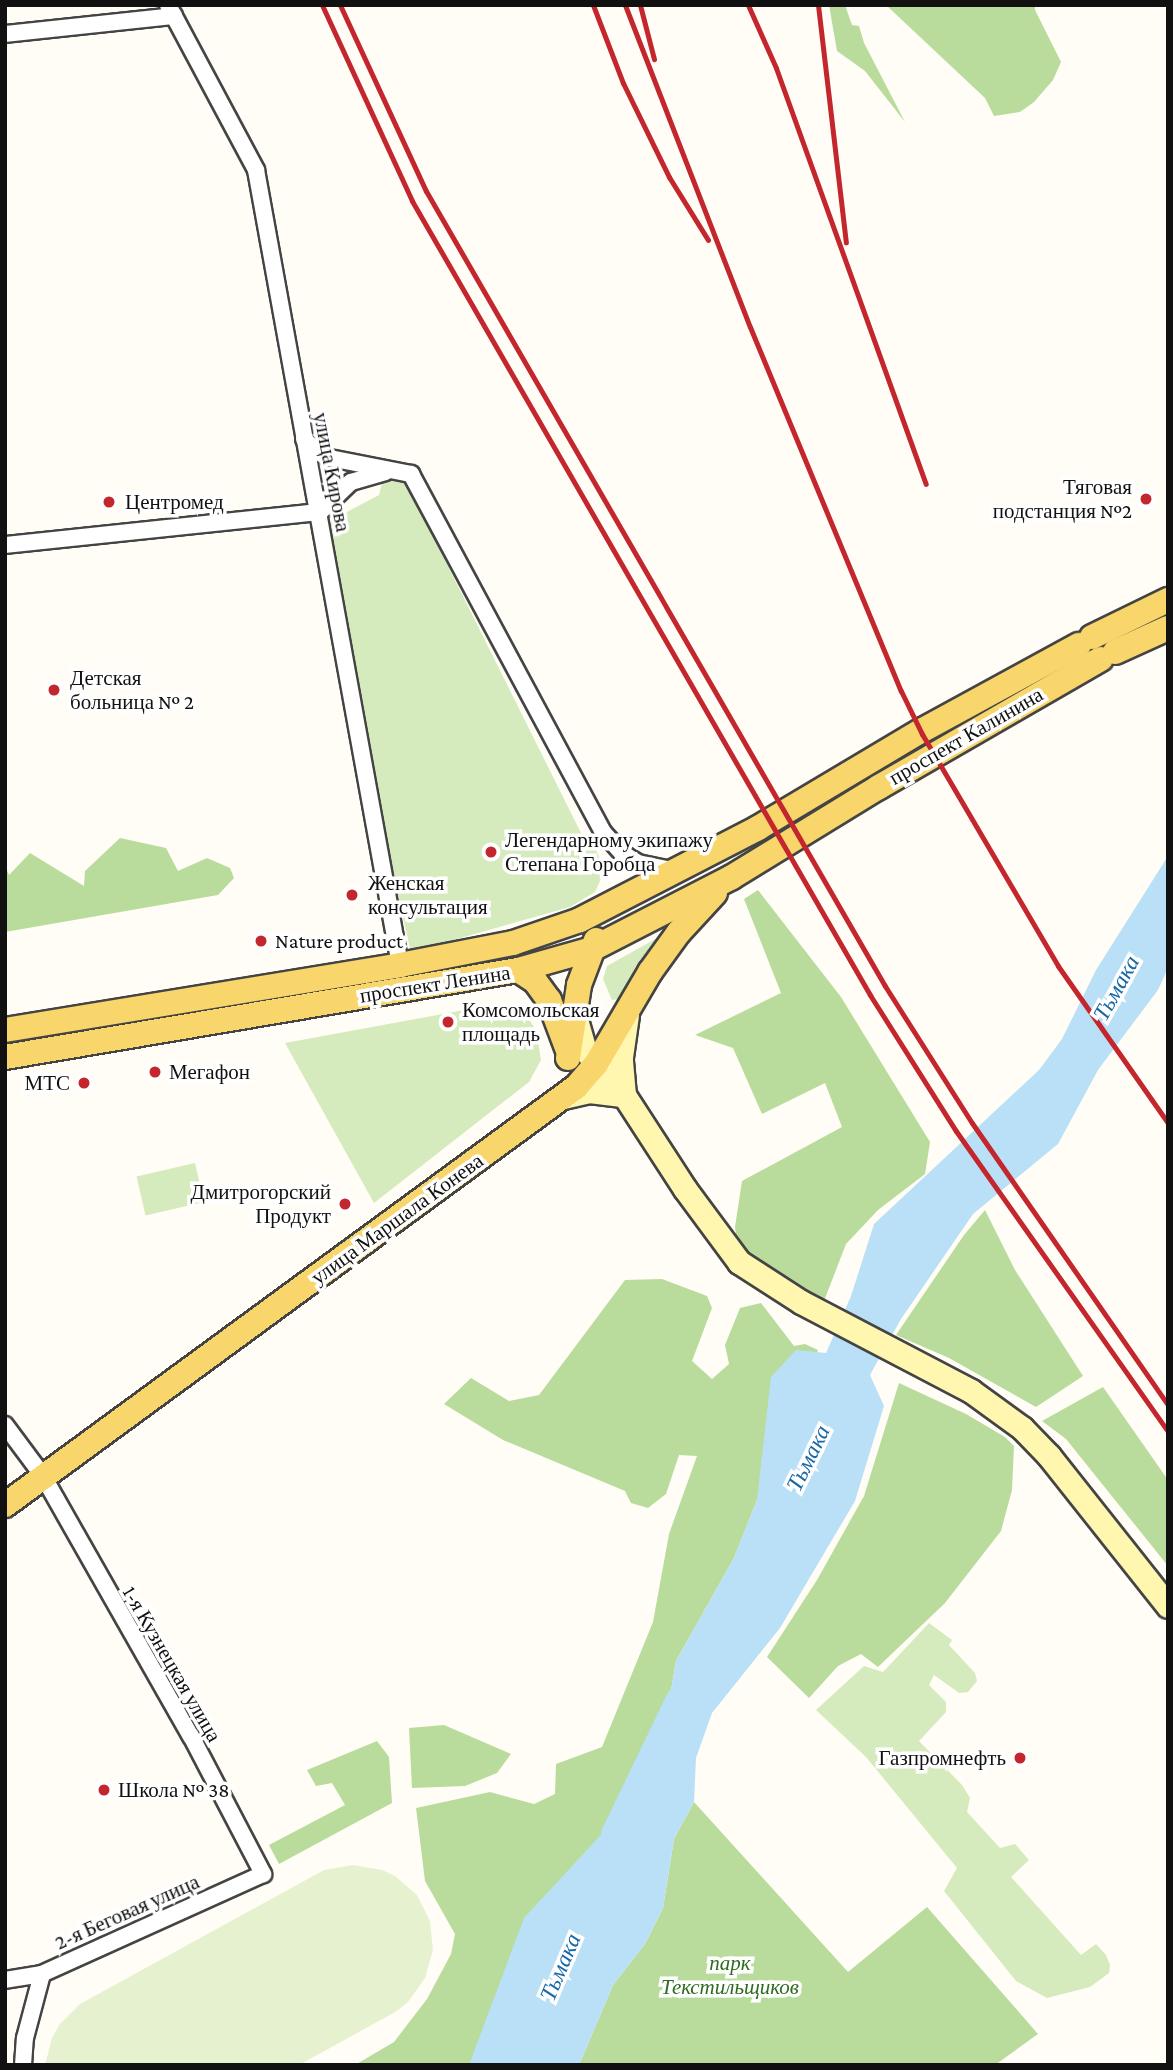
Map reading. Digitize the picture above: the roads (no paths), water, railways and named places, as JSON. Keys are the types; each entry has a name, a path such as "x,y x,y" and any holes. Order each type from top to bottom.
{"main road":[{"name":"проспект Калинина","path":"832,815 1097,648 1168,600"},
{"name":"проспект Калинина","path":"823,791 921,731 1097,648 1168,628"},
{"name":"проспект Ленина","path":"5,1030 400,965 529,938 580,920 630,896 823,791"},
{"name":"проспект Ленина","path":"5,1057 518,970 592,948 732,877 832,815"},
{"name":"улица Маршала Конева","path":"5,1505 563,1097 596,1064 629,1007 679,932 732,877"},
{"path":"568,1058 580,977 592,948 609,920 630,896"},
{"path":"518,970 532,978 542,990 560,1022 569,1077 563,1097 589,1091 624,1095"},
{"path":"542,990 575,1007"},
{"path":"575,1007 581,1042 596,1064 624,1095 731,1254 757,1277 971,1391 1021,1428 1049,1456 1168,1606"},
{"path":"624,1095 621,1048 629,1007"}],"street":[{"path":"5,34 171,11"},
{"name":"улица Кирова","path":"171,11 256,170 400,965"},
{"path":"304,439 317,452 330,458 411,474"},
{"path":"5,545 320,512 342,488 362,477 386,472 411,474"},
{"path":"411,474 603,832 622,853 638,863 678,871"},
{"name":"1-я Кузнецкая улица","path":"5,1425 43,1476 191,1736 263,1874"},
{"name":"2-я Беговая улица","path":"5,1980 42,1974 263,1874"},
{"path":"23,2065 25,2038 42,1974"}],"water":[{"path":"1168,856 1168,968 1158,990 1098,1070 1058,1144 973,1214 901,1319 870,1375 884,1406 855,1501 780,1628 712,1713 696,1758 694,1802 674,1839 663,1908 645,1944 613,1985 579,2065 469,2065 524,1918 635,1798 662,1744 676,1661 734,1558 757,1500 771,1377 796,1350 826,1353 851,1296 874,1224 1039,1070 1062,1039 1096,970"}],"waterway":[{"name":"Тьмака","path":"617,1835 681,1702"}],"railway":[{"path":"322,5 412,201 870,995 956,1131 1168,1431"},
{"path":"340,5 426,191 885,986 972,1123 1168,1405"},
{"path":"593,5 623,83 669,177 708,240"},
{"path":"625,5 750,327 901,691 922,734 1058,966 1168,1123"},
{"path":"640,5 654,59"},
{"path":"748,5 776,68 926,484"},
{"path":"818,5 846,242"}],"place":[{"name":"Тяговая подстанция №2","path":"1146,499"},
{"name":"Центромед","path":"109,502"},
{"name":"Детская больница № 2","path":"54,690"},
{"name":"Легендарному экипажу Степана Горобца","path":"491,852"},
{"name":"Женская консультация","path":"352,895"},
{"name":"Nature product","path":"261,941"},
{"name":"Комсомольская площадь","path":"448,1022"},
{"name":"Мегафон","path":"155,1072"},
{"name":"МТС","path":"84,1083"},
{"name":"Дмитрогорский Продукт","path":"345,1204"},
{"name":"Газпромнефть","path":"1020,1758"},
{"name":"Школа № 38","path":"104,1790"}],"park label":[{"name":"парк Текстильщиков","path":"730,1975"}]}
